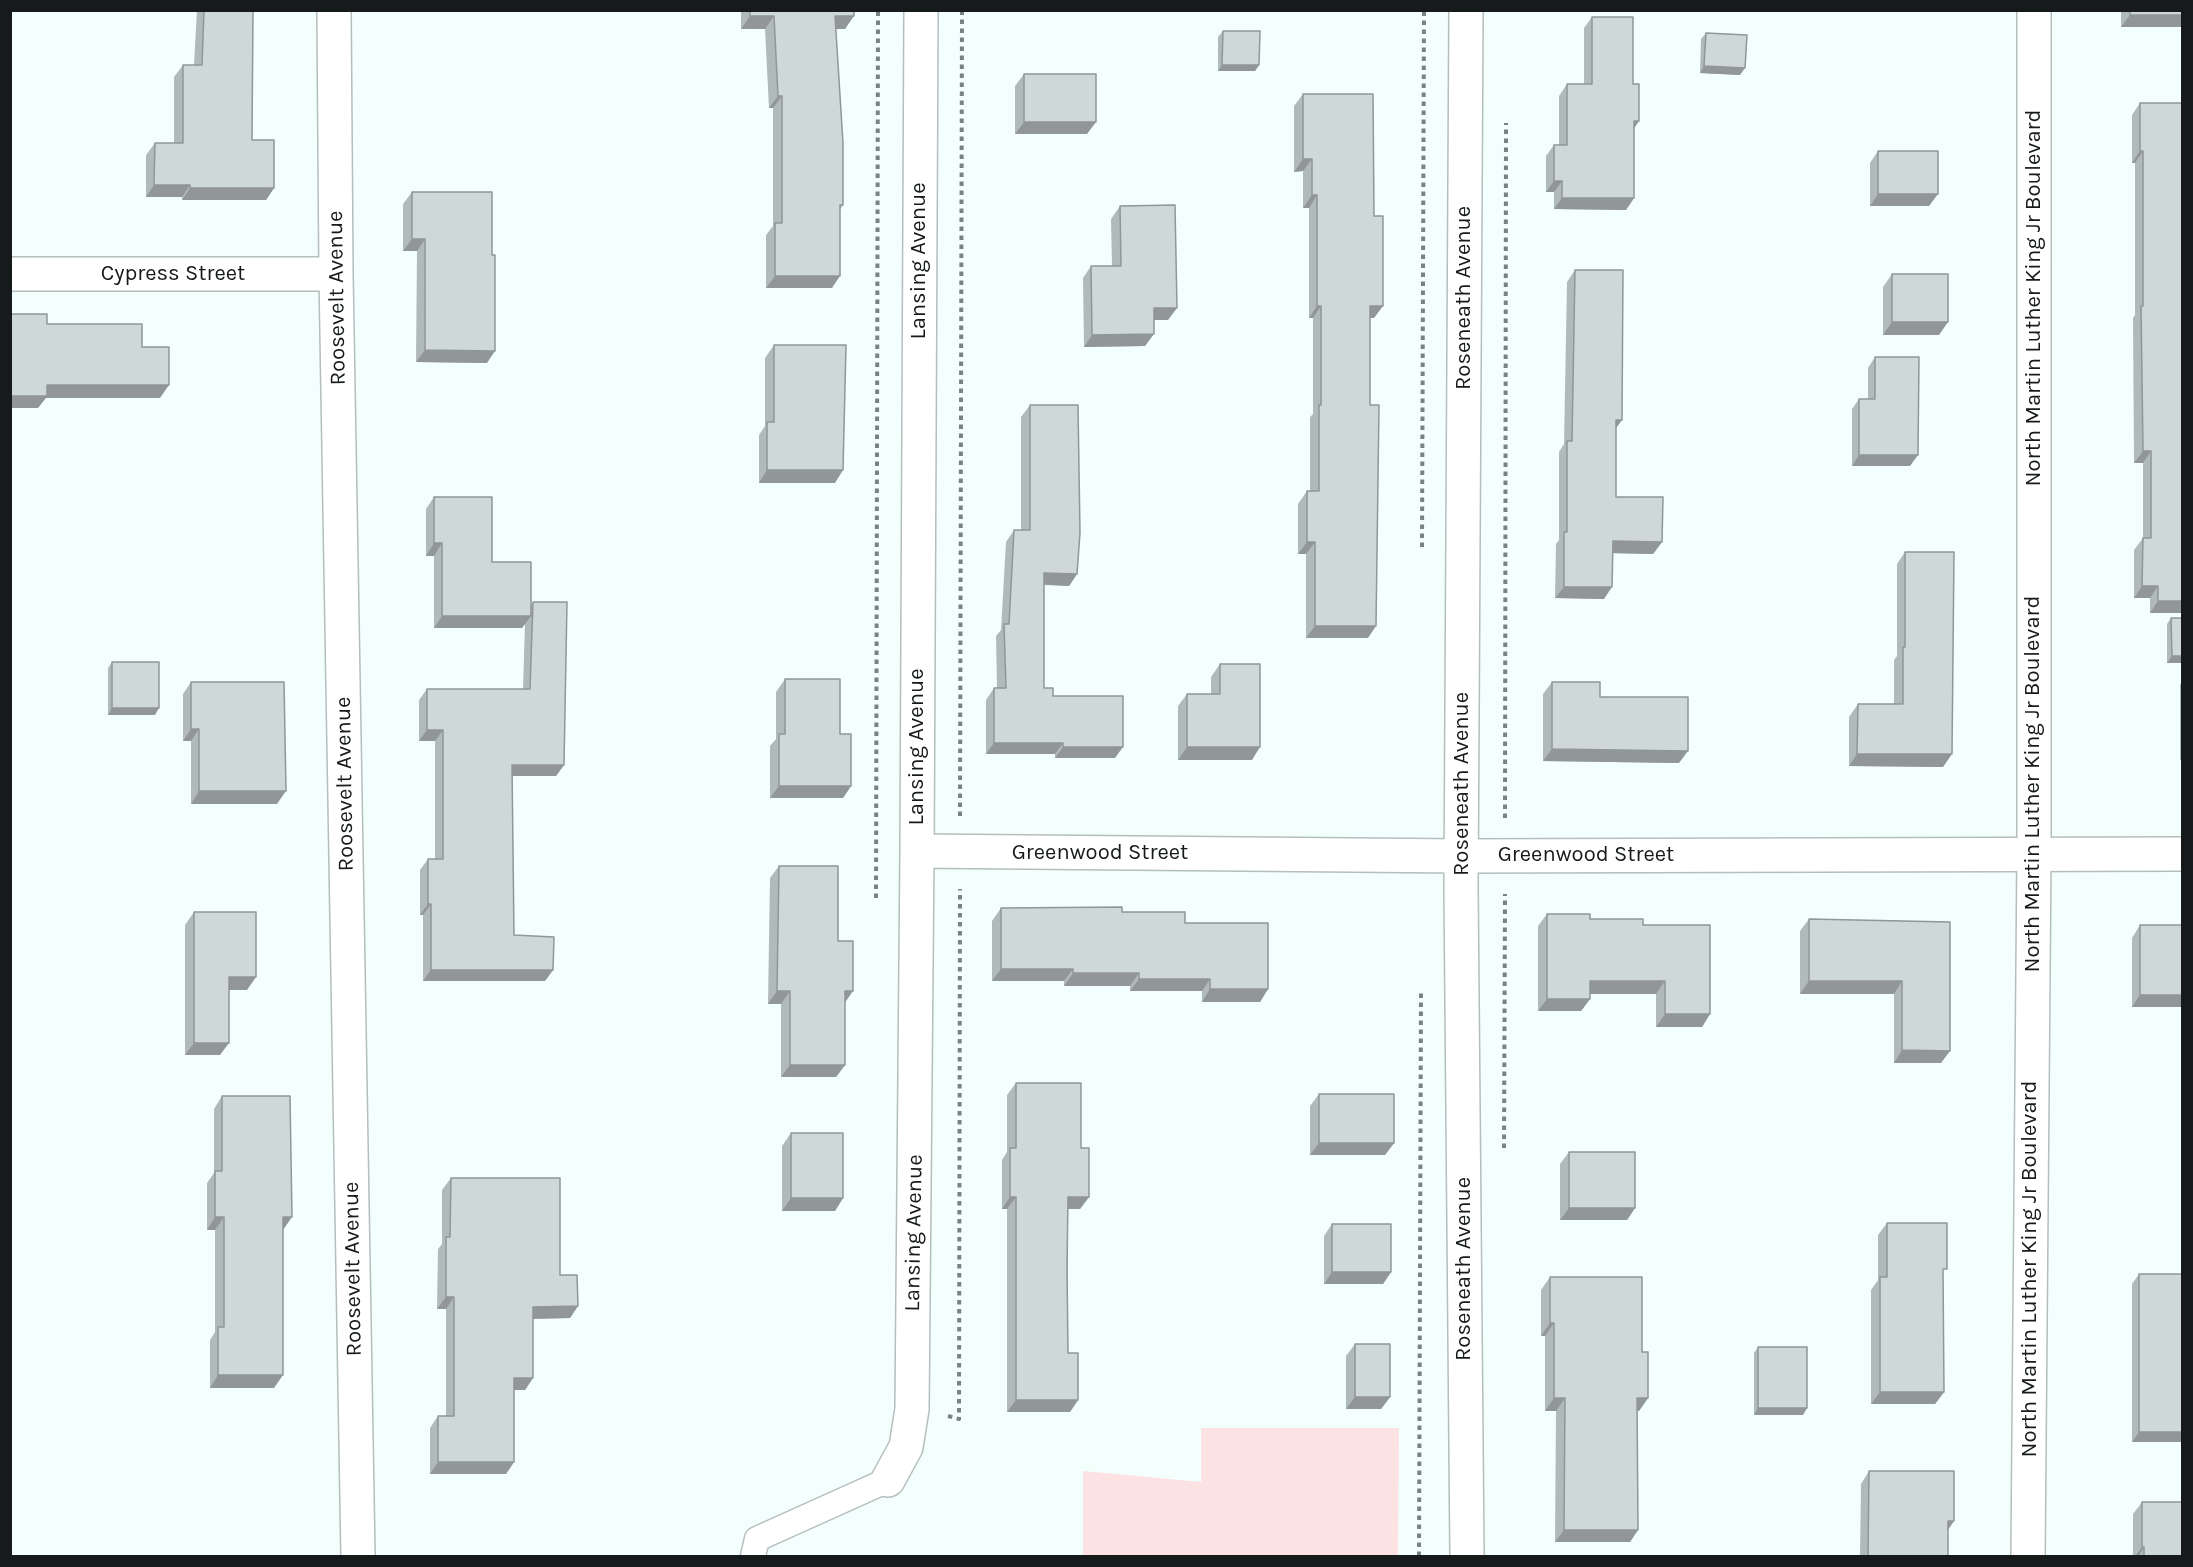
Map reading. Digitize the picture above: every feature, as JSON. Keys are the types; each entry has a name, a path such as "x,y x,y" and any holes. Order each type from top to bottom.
{"street":[{"name":"Roosevelt Avenue","path":"334,10 336,274 358,1557"},
{"name":"Lansing Avenue","path":"888,1480 906,1447 912,1409 921,10"},
{"name":"Roseneath Avenue","path":"1466,10 1461,856 1467,1557"},
{"name":"North Martin Luther King Jr Boulevard","path":"2028,1557 2034,854 2034,10"},
{"name":"Cypress Street","path":"10,274 336,274"},
{"name":"Greenwood Street","path":"917,851 1461,856 2182,854"}],"lane":[{"path":"753,1557 757,1539 888,1480"}],"path":[{"path":"1504,1151 1506,117"}],"shaded area":[{"path":"1201,1428 1399,1428 1398,1556 1083,1556 1083,1471 1201,1482"}],"building":[{"path":"204,10 253,10 252,140 274,140 274,188 190,188 190,185 154,185 155,143 183,143 183,65 202,65"},
{"path":"750,10 854,10 854,16 835,16 843,143 840,276 775,276 775,223 782,223 782,96 778,96 774,16 750,16"},
{"path":"2130,10 2182,10 2182,15 2130,15"},
{"path":"1592,17 1633,17 1633,84 1639,84 1639,121 1634,121 1634,198 1562,198 1562,181 1554,181 1554,145 1567,145 1567,84 1592,84"},
{"path":"1223,31 1260,31 1259,65 1222,65"},
{"path":"1706,33 1747,35 1745,68 1704,66"},
{"path":"1024,74 1096,74 1096,122 1024,122"},
{"path":"1303,94 1373,94 1374,216 1383,216 1383,306 1370,306 1370,405 1379,405 1376,626 1315,626 1315,542 1307,542 1307,491 1319,491 1321,306 1317,306 1317,195 1312,195 1312,159 1303,159"},
{"path":"2140,103 2182,103 2182,601 2158,601 2158,586 2142,586 2143,538 2151,538 2151,451 2143,451 2141,306 2143,306 2143,151 2140,151"},
{"path":"1878,151 1938,151 1938,194 1878,194"},
{"path":"412,192 492,192 492,255 495,255 495,351 425,350 425,239 412,239"},
{"path":"1175,205 1177,308 1154,308 1154,334 1092,335 1091,266 1121,266 1120,206"},
{"path":"1575,270 1623,270 1622,420 1616,420 1616,497 1663,497 1662,542 1613,541 1612,587 1564,587 1564,532 1567,532 1567,441 1572,441"},
{"path":"1892,274 1948,274 1948,322 1892,322"},
{"path":"10,314 47,314 47,324 142,324 142,347 169,347 169,385 47,385 47,396 10,396"},
{"path":"774,345 846,345 843,470 767,470 767,422 774,422"},
{"path":"1875,357 1919,357 1918,455 1859,455 1859,399 1875,399"},
{"path":"1030,405 1078,405 1080,533 1077,574 1044,573 1044,688 1053,688 1053,696 1123,696 1123,747 1063,747 1063,743 994,743 994,688 1006,688 1004,624 1009,624 1014,530 1030,530"},
{"path":"434,497 492,497 492,562 531,562 531,616 442,616 442,543 434,543"},
{"path":"1905,552 1954,552 1952,754 1857,754 1858,704 1903,704"},
{"path":"533,602 567,602 564,765 512,765 514,935 554,937 553,970 431,970 428,859 443,859 443,730 427,730 427,689 530,689"},
{"path":"2171,618 2182,618 2182,656 2172,656"},
{"path":"112,662 159,662 159,708 112,708"},
{"path":"1220,664 1260,664 1260,747 1187,747 1187,694 1220,694"},
{"path":"785,679 840,679 840,734 851,734 851,786 779,786 779,734 785,734"},
{"path":"191,682 284,682 286,791 199,791 199,729 191,729"},
{"path":"1552,682 1600,682 1600,697 1688,697 1688,751 1552,749"},
{"path":"779,866 838,866 838,941 853,941 853,991 845,991 845,1065 790,1065 790,991 777,991"},
{"path":"1122,907 1122,912 1185,912 1185,923 1268,923 1268,989 1210,989 1210,979 1139,979 1139,973 1073,973 1073,969 1001,969 1001,908"},
{"path":"194,912 256,912 256,977 229,977 229,1043 194,1043"},
{"path":"1547,914 1590,914 1590,919 1643,919 1643,925 1710,925 1710,1014 1665,1014 1665,981 1590,981 1590,999 1547,999"},
{"path":"1809,919 1950,922 1950,1051 1902,1050 1902,981 1809,981"},
{"path":"2140,925 2182,925 2182,995 2140,995"},
{"path":"1016,1083 1081,1083 1081,1148 1089,1148 1089,1197 1068,1197 1067,1268 1068,1353 1078,1353 1078,1400 1016,1400 1016,1197 1010,1197 1010,1148 1016,1148"},
{"path":"1319,1094 1394,1094 1394,1143 1319,1143"},
{"path":"222,1096 290,1096 292,1217 283,1217 283,1375 218,1375 218,1327 224,1327 224,1217 215,1217 215,1171 222,1171"},
{"path":"791,1133 843,1133 843,1198 791,1198"},
{"path":"1569,1152 1635,1152 1635,1208 1569,1208"},
{"path":"451,1178 560,1178 560,1275 577,1275 578,1306 533,1307 533,1378 514,1378 514,1462 438,1462 438,1416 454,1416 454,1297 446,1297 446,1237 450,1237"},
{"path":"1887,1223 1947,1223 1947,1269 1943,1269 1944,1392 1880,1392 1880,1277 1887,1277"},
{"path":"1332,1224 1391,1224 1391,1272 1332,1272"},
{"path":"2139,1274 2182,1274 2182,1432 2139,1432"},
{"path":"1550,1277 1642,1277 1642,1352 1648,1352 1648,1398 1637,1398 1638,1530 1564,1530 1565,1398 1554,1398 1554,1323 1550,1323"},
{"path":"1355,1344 1390,1344 1390,1397 1355,1397"},
{"path":"1758,1347 1807,1347 1807,1408 1758,1408"},
{"path":"1869,1471 1954,1471 1954,1521 1948,1521 1948,1557 1868,1557"},
{"path":"2142,1502 2182,1502 2182,1557 2144,1557"}]}
